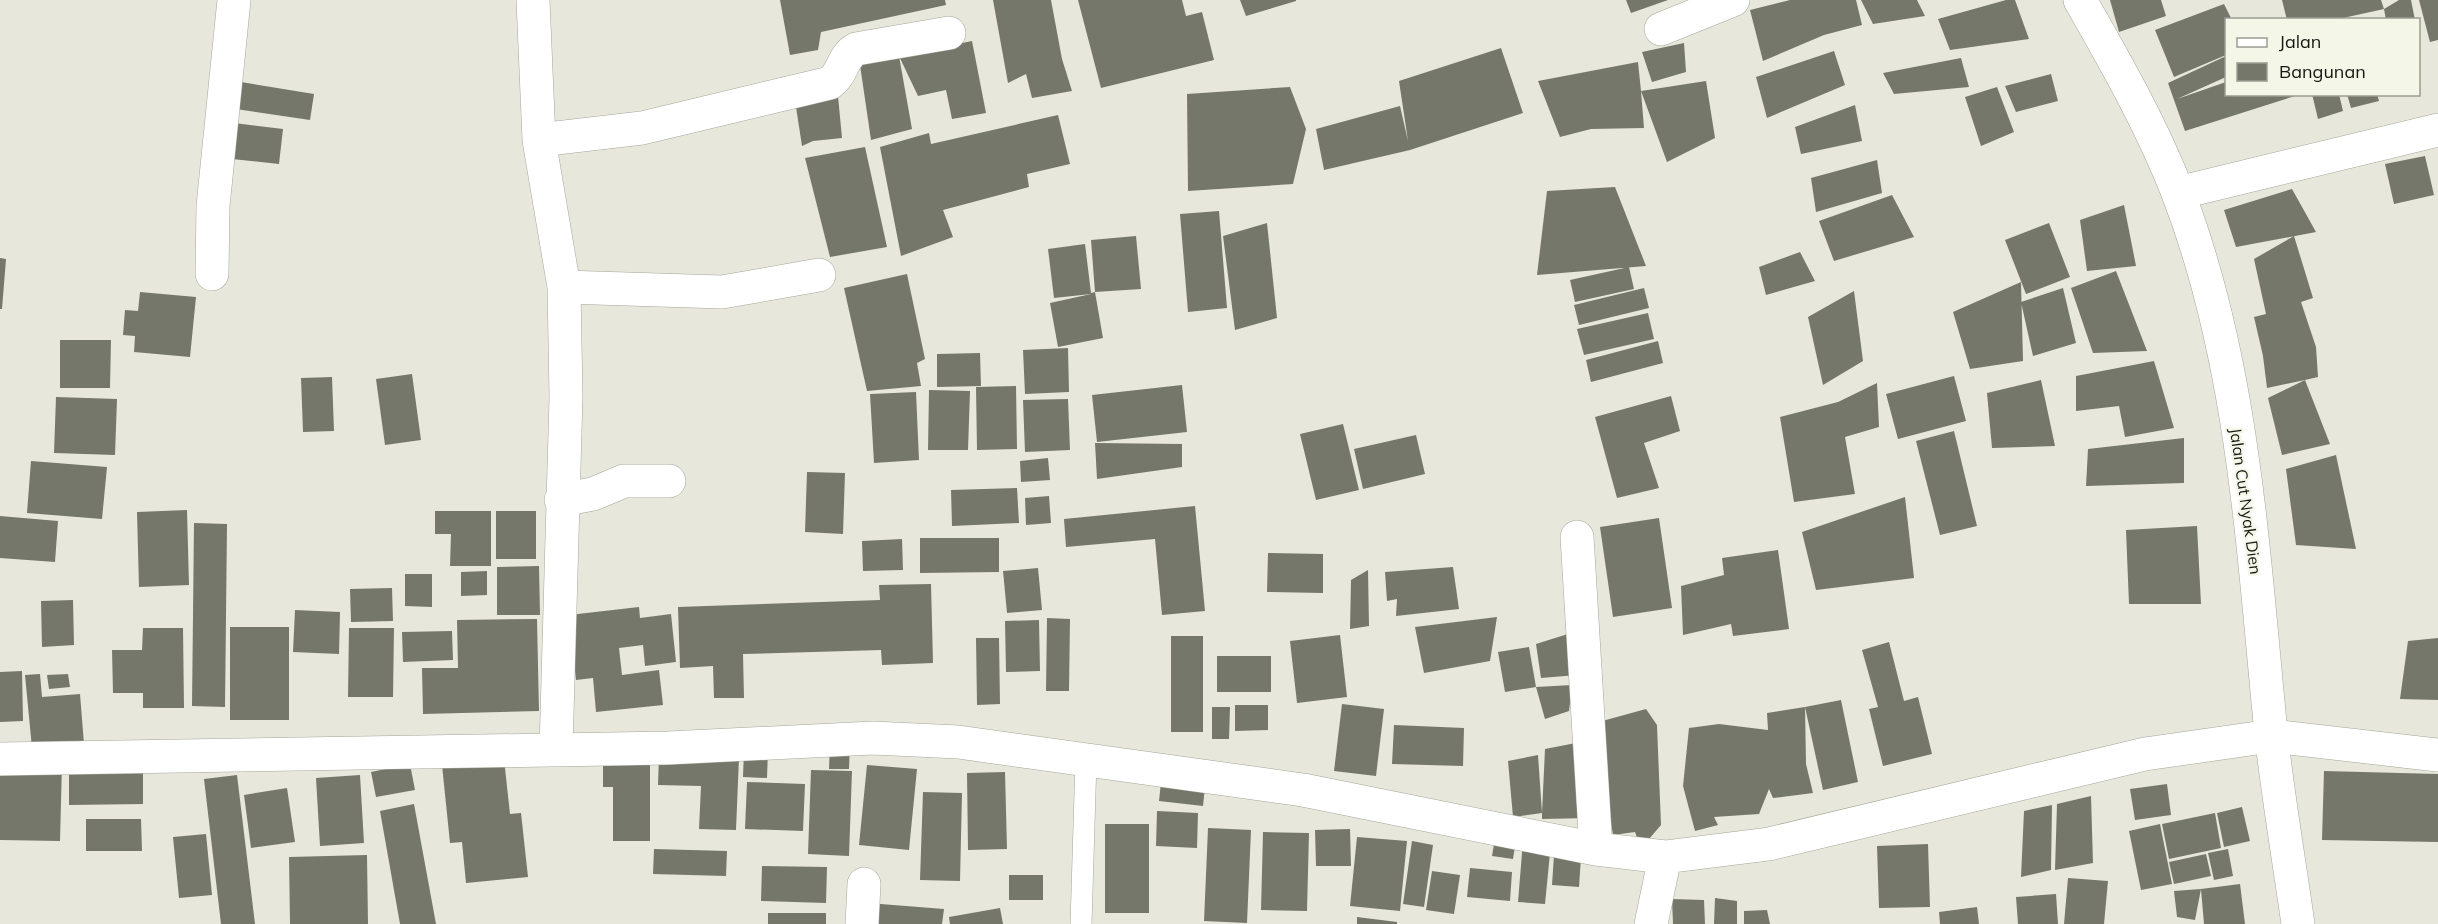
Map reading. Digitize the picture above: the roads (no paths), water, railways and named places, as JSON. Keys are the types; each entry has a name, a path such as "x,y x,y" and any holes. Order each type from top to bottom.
{"street":[{"path":"212,274 213,206 234,0"},
{"path":"533,0 540,140 564,287 566,397 561,500 556,750"},
{"path":"1661,29 1733,0"},
{"name":"Jalan Cut Nyak Dien","path":"2080,0 2132,92 2178,193 2223,347 2244,472 2271,736 2298,924"},
{"path":"540,140 642,128 830,83 837,77 849,53 856,49 949,33"},
{"path":"2178,193 2438,130"},
{"path":"564,287 722,292 819,275"},
{"path":"561,500 593,494 624,481 669,481"},
{"path":"1577,537 1596,849"},
{"path":"0,759 556,750 873,738 958,742 1303,790 1596,849 1665,857 1769,844 2145,754 2271,736 2438,755"},
{"path":"1651,924 1665,857"},
{"path":"862,924 864,884"}],"lane":[{"path":"1080,924 1086,760"}]}
